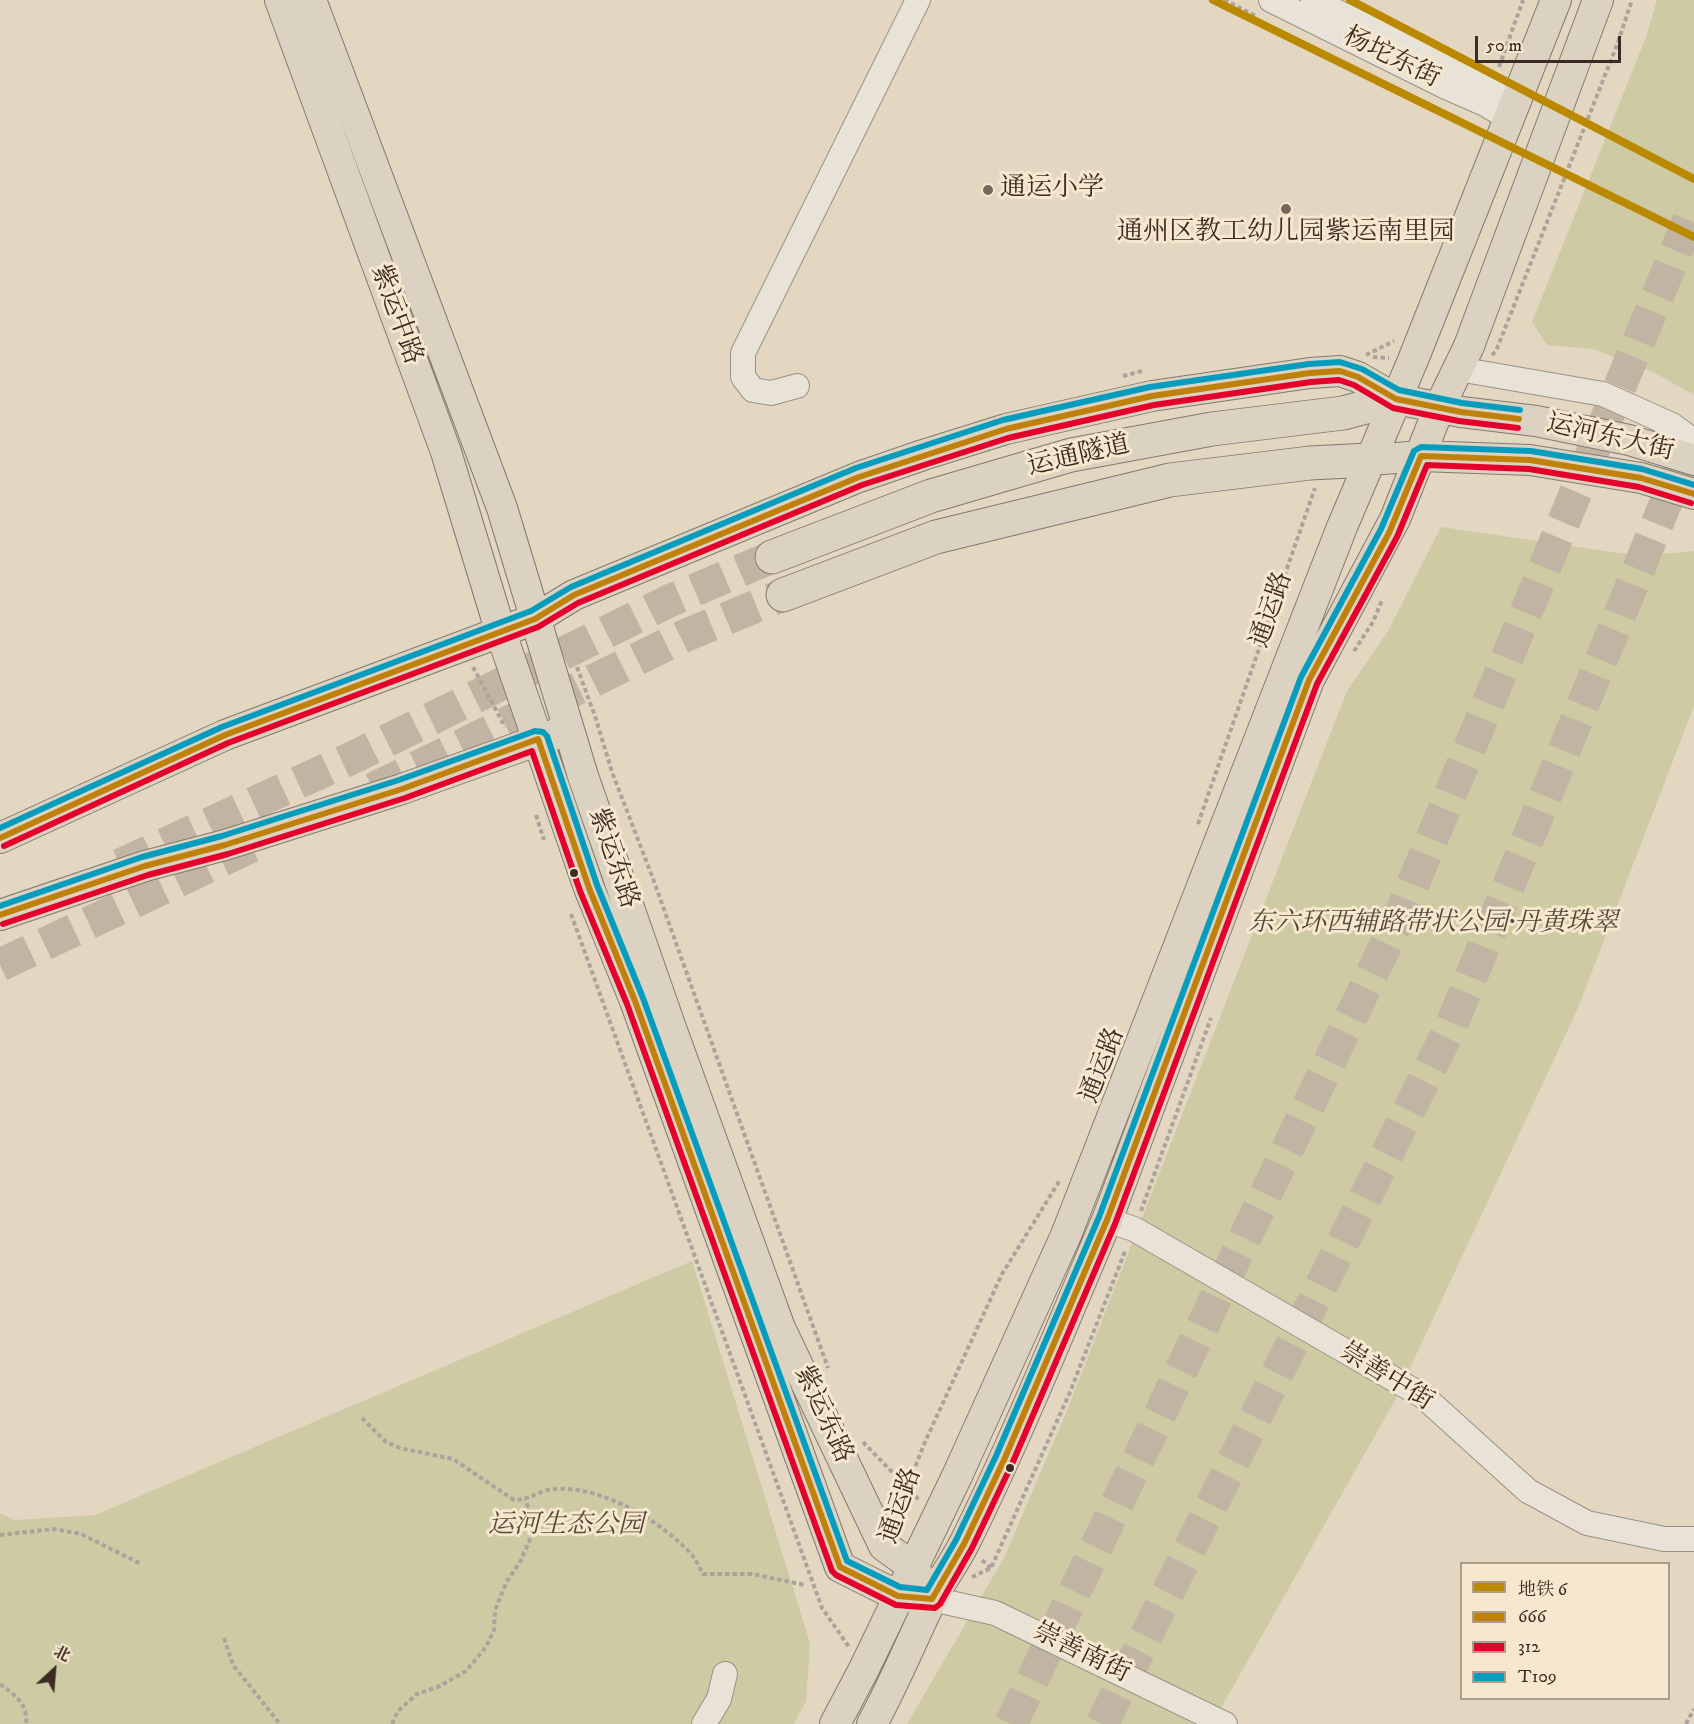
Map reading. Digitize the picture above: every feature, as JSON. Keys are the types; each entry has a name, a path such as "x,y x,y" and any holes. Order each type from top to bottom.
{"highway":[{"name":"运通隧道","path":"772,557 931,496 1071,455 1212,429 1335,414 1396,399"},
{"name":"运通隧道","path":"783,595 936,537 1170,480 1324,462 1370,460"}],"main road":[{"name":"紫运中路","path":"280,0 446,452 501,633"},
{"name":"紫运中路","path":"311,0 502,508 536,618"},
{"name":"通运路","path":"835,1724 957,1476 1066,1235 1370,460 1514,110 1556,0"},
{"path":"872,1724 932,1599 964,1544 1120,1225 1309,680 1389,533 1438,408 1466,370 1469,345 1598,0"},
{"name":"运河东大街","path":"0,838 225,735 501,633 536,618 574,595 859,477 1006,429 1089,409 1152,396 1310,373 1340,371 1358,377 1396,399 1476,415 1536,421 1629,440 1694,460"},
{"name":"运河东大街","path":"1370,460 1421,456 1530,460 1641,478 1694,494"},
{"name":"紫运东路","path":"536,618 583,776 671,1028 780,1328 884,1546 912,1566 932,1599"},
{"name":"紫运东路","path":"501,633 527,743 635,1001 840,1567 898,1596 932,1599"},
{"path":"0,915 145,866 225,845 402,789 527,743 570,730"}],"street":[{"path":"797,386 771,393 753,390 743,377 743,352 918,0"},
{"name":"杨坨东街","path":"1272,0 1444,86 1485,104 1514,110"},
{"name":"杨坨东街","path":"1313,0 1490,89 1514,110"},
{"name":"运河东大街","path":"1466,370 1603,394 1672,425 1694,441"},
{"name":"崇善中街","path":"1120,1225 1423,1396 1528,1491 1587,1523 1664,1539 1694,1539"},
{"name":"崇善南街","path":"932,1599 995,1613 1225,1724"},
{"path":"704,1724 719,1699 725,1674"}],"path":[{"path":"1490,89 1523,0"},
{"path":"1466,370 1496,351 1617,45 1632,0"},
{"path":"1358,377 1364,356 1399,339"},
{"name":"通运路","path":"1197,826 1324,462"},
{"path":"1349,659 1373,622 1385,591"},
{"path":"461,646 527,743"},
{"name":"紫运东路","path":"577,665 612,772 652,876 830,1372"},
{"path":"535,812 546,845"},
{"path":"571,912 822,1608 864,1669"},
{"path":"971,1578 991,1568 1070,1392 1120,1225 1215,1007"},
{"name":"通运路","path":"884,1546 925,1442 1002,1274 1064,1169"},
{"path":"362,1418 386,1442 400,1448 453,1460 514,1500 525,1500 549,1490 572,1490 596,1494 614,1501 652,1521 693,1555 703,1574 752,1574 805,1585"},
{"name":"紫运东路","path":"858,1437 937,1517"},
{"path":"392,1724 398,1711 417,1694 440,1686 466,1671 486,1647 494,1630 495,1610 506,1583 520,1562 529,1542 534,1522 525,1500"},
{"path":"0,1535 54,1529 81,1534 141,1564"},
{"path":"964,1544 991,1568"},
{"path":"224,1638 233,1665 280,1724"},
{"path":"0,1684 22,1704 27,1714 26,1724"},
{"path":"1686,1724 1694,1709"}],"green space":[{"path":"1657,0 1694,0 1694,395 1653,372 1593,349 1547,345 1532,322 1646,37"},
{"name":"东六环西辅路带状公园·丹黄珠翠","path":"1441,527 1640,556 1694,551 1694,706 1578,1008 1395,1400 1212,1724 907,1724 1004,1558 1066,1413 1347,691 1388,631"},
{"name":"运河生态公园","path":"692,1261 810,1643 806,1701 794,1724 0,1724 0,1513 15,1520 95,1515"}],"tunnel":[{"path":"1011,1724 1401,913 1694,208"},
{"path":"1102,1724 1451,1026 1694,434"},
{"path":"120,865 358,755 669,601 772,557"},
{"path":"373,789 682,637 783,595"},
{"path":"0,965 256,844"}],"metro line":[{"name":"6","path":"1213,0 1694,237"},
{"name":"6","path":"1350,0 1694,179"}],"transit line":[{"name":"T109","path":"0,828 222,727 531,611 571,587 856,468 1003,420 1150,387 1309,364 1340,362 1362,369 1399,390 1462,403 1520,410"},
{"name":"666","path":"0,838 225,735 535,619 574,595 859,477 1006,429 1152,396 1310,373 1340,371 1358,377 1396,399 1461,412 1519,419"},
{"name":"312","path":"4,846 228,743 538,627 578,603 862,485 1008,438 1154,405 1339,380 1354,385 1393,408 1459,421 1518,428"},
{"name":"T109","path":"0,906 142,857 222,836 399,780 535,731 543,732 547,736 597,885 643,998 847,1561 900,1587 927,1590 956,1540 996,1456 1099,1217 1301,677 1381,529 1414,451 1421,447 1531,451 1642,469 1694,485"},
{"name":"666","path":"0,915 145,866 225,845 402,789 538,739 589,888 635,1001 840,1567 898,1596 932,1599 964,1544 1004,1460 1107,1220 1309,680 1389,533 1421,456 1530,460 1641,478 1694,494"},
{"name":"312","path":"3,924 148,875 228,854 405,798 532,751 580,891 627,1004 832,1571 896,1605 935,1608 940,1604 972,1548 1012,1464 1115,1224 1317,684 1397,537 1427,465 1529,469 1639,487 1691,503"}],"place":[{"name":"通运小学","path":"988,190"},
{"name":"通州区教工幼儿园紫运南里园","path":"1286,209"}]}
